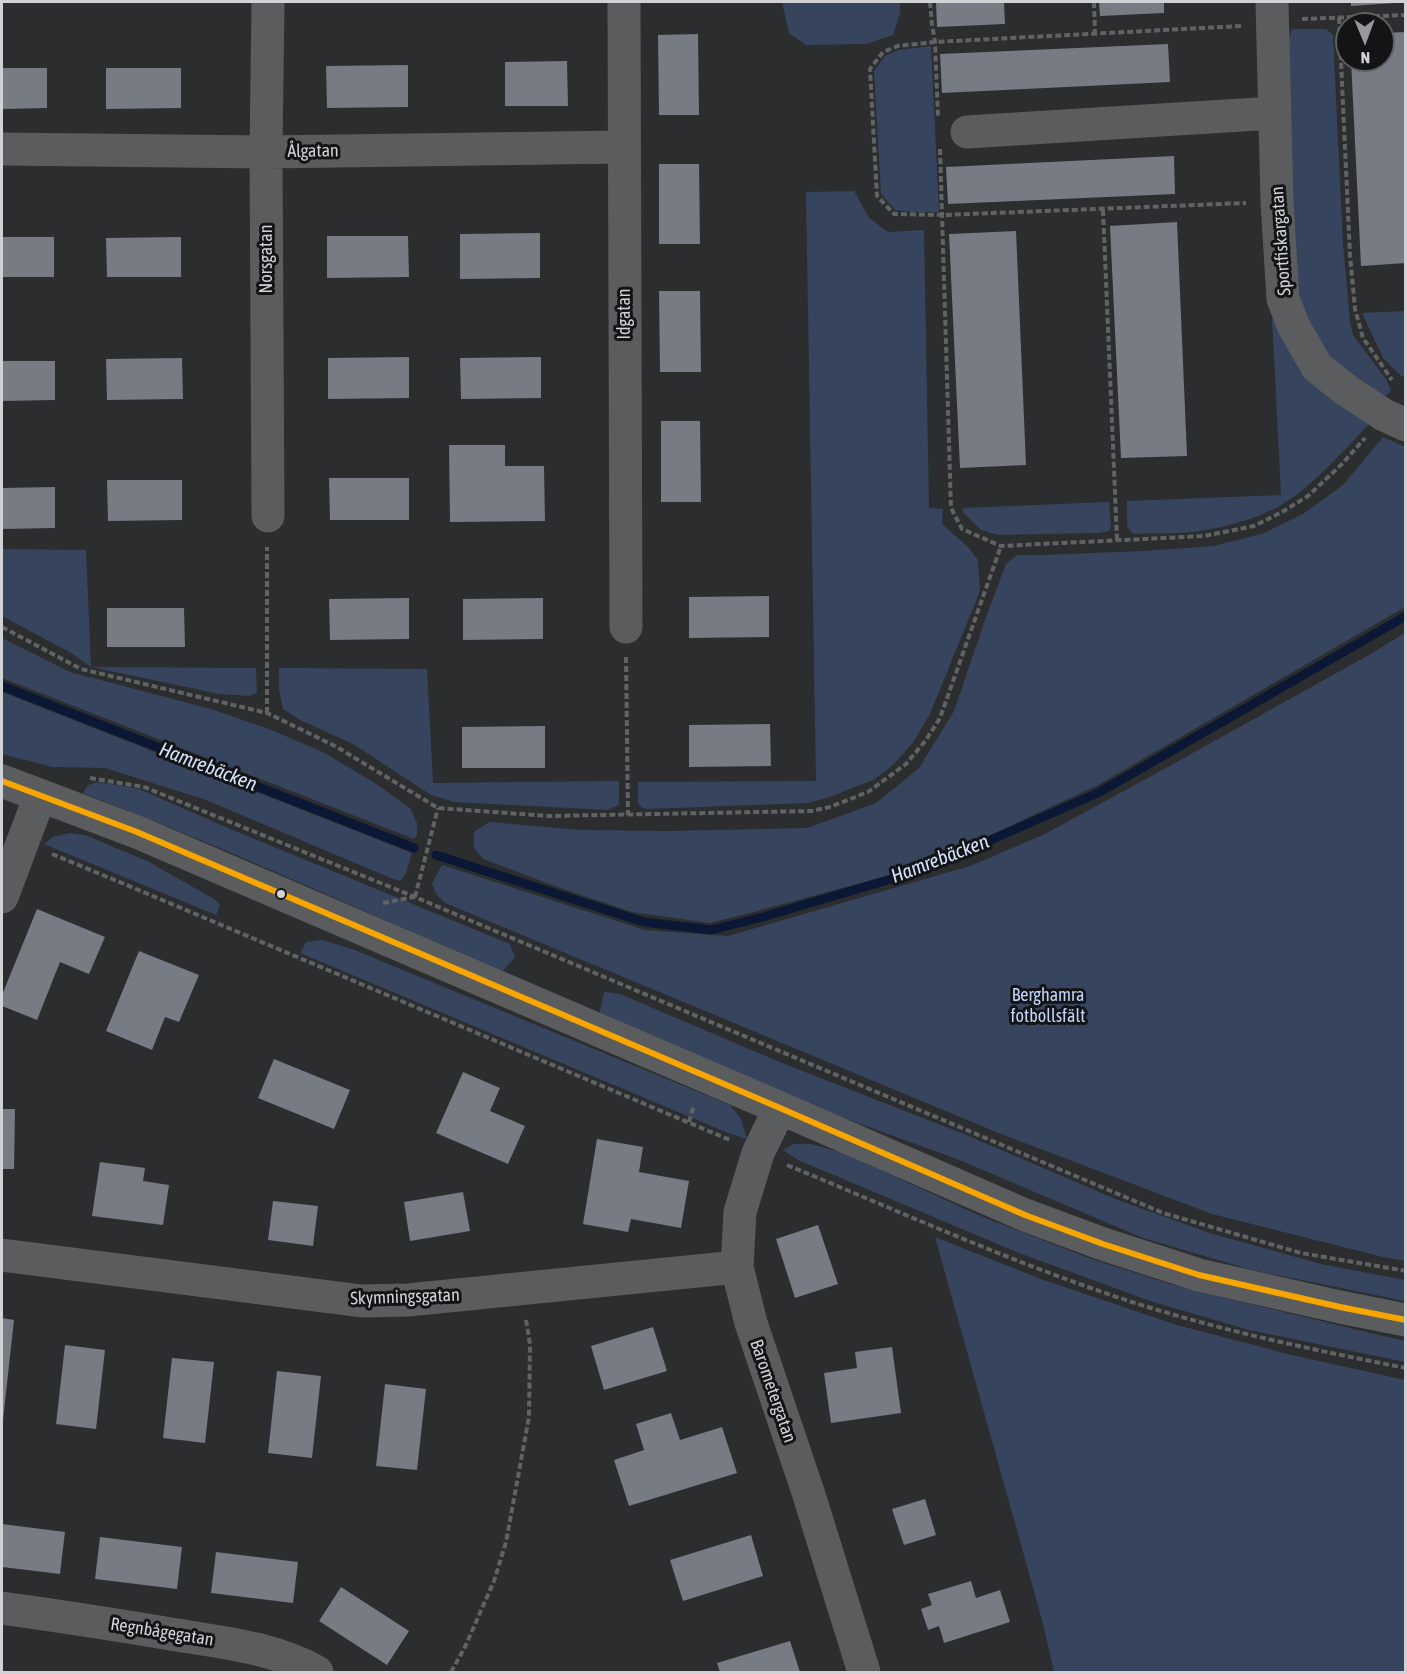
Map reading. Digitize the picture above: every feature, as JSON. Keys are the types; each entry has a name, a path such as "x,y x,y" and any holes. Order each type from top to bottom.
{"street":[{"name":"Norsgatan","path":"267,516 268,2"},
{"name":"Idgatan","path":"624,2 626,627"},
{"name":"Sportfiskargatan","path":"1273,11 1277,202 1283,299 1294,327 1317,367 1346,390 1396,410"},
{"path":"949,133 1274,113"},
{"name":"Ålgatan","path":"2,149 266,152 624,147"},
{"path":"2,781 137,832 1025,1215 1103,1244 1199,1275 1406,1320"},
{"path":"2,897 40,796"},
{"name":"Barometergatan","path":"780,1108 758,1153 740,1212 737,1267 750,1323 808,1492 864,1672"},
{"name":"Skymningsgatan","path":"2,1255 362,1301 408,1300 521,1290 737,1267"},
{"name":"Regnbågegatan","path":"2,1608 252,1647 303,1664 317,1672"}],"path":[{"path":"930,2 949,133 943,215 951,508 962,529 1001,546 1204,536 1254,526 1308,496 1396,410 1363,338 1355,309 1350,255 1342,72"},
{"path":"1094,2 1095,34"},
{"path":"1277,202 1103,210 943,215 894,214 877,196 870,69 883,52 898,46 935,42 1246,26 1273,11 1335,18"},
{"path":"1103,210 1117,540"},
{"path":"267,516 267,713"},
{"path":"2,627 81,669 267,713 335,746 438,808 549,816 812,811 830,807 868,792 906,764 926,740 940,718 1001,546"},
{"path":"626,627 628,815"},
{"path":"85,778 144,787 415,897 1163,1214 1301,1253 1406,1271"},
{"path":"415,897 438,808"},
{"path":"22,842 1012,1258 1131,1302 1245,1334 1406,1368"},
{"path":"452,1672 494,1581 506,1542 527,1428 530,1344 521,1290"}],"green space":[{"path":"782,2 900,2 900,13 893,35 866,44 806,45 789,33"},
{"path":"1292,29 1326,29 1333,35 1343,244 1350,321 1353,335 1386,379 1391,390 1386,396 1377,394 1318,351 1298,300 1287,45"},
{"path":"931,46 939,212 895,210 881,194 874,71 885,56 898,50"},
{"path":"854,191 869,218 888,232 924,230 929,508 943,509 942,524 968,547 978,560 980,591 930,714 912,744 893,765 873,780 808,803 646,809 638,803 638,782 816,781 806,192"},
{"path":"1405,311 1405,375 1402,377 1383,358 1362,313"},
{"path":"1272,318 1287,337 1369,418 1368,425 1312,481 1292,498 1270,511 1245,521 1206,530 1186,533 1133,534 1127,526 1127,501 1281,495"},
{"path":"1383,437 1405,447 1405,607 1098,785 924,866 709,923 632,912 483,859 474,848 474,832 489,822 582,830 807,828 876,803 919,768 954,711 1006,564 1017,555 1213,546 1262,534 1303,514 1343,485"},
{"path":"1109,502 1111,526 1109,531 1098,533 998,535 981,530 962,508"},
{"path":"2,549 86,550 91,667 71,653 2,616"},
{"name":"Berghamra fotbollsfält","path":"1405,633 1405,1261 1212,1214 1001,1134 445,903 436,894 432,884 442,865 645,930 728,936 970,866 1045,834"},
{"path":"2,638 70,672 211,709 269,729 323,752 378,785 411,809 417,823 417,835 414,839 2,678"},
{"path":"91,667 256,668 257,693 249,696 219,694"},
{"path":"279,668 427,669 433,783 619,781 619,805 607,810 454,802 431,795 353,744 300,720 283,709 279,689"},
{"path":"2,692 412,853 406,873 401,881 393,879 206,800 105,768 52,767 2,754"},
{"path":"99,782 139,789 510,944 515,957 502,972 241,857 83,793 88,785"},
{"path":"69,833 85,835 147,861 216,900 220,906 216,915 44,844 53,837"},
{"path":"322,940 352,949 730,1105 741,1119 747,1139 300,953 306,942"},
{"path":"604,992 620,994 782,1063 964,1134 1118,1200 1210,1233 1321,1264 1405,1280 1405,1301 1252,1270 1143,1238 957,1159 844,1118 599,1015"},
{"path":"793,1144 811,1144 841,1152 983,1217 1089,1258 1173,1285 1405,1341 1405,1362 1249,1330 1150,1301 1019,1253 798,1160 783,1150"},
{"path":"935,1237 1041,1279 1177,1325 1292,1355 1405,1380 1405,1672 1054,1672 1042,1620"}],"building":[{"path":"936,2 1004,2 1005,24 937,27"},
{"path":"1099,2 1164,2 1164,13 1100,16"},
{"path":"1351,2 1396,2 1396,3 1351,6"},
{"path":"1395,32 1406,32 1406,263 1361,266 1352,72 1395,72"},
{"path":"698,34 699,115 659,115 658,35"},
{"path":"1168,44 1170,82 942,93 940,54"},
{"path":"567,61 568,106 505,106 505,62"},
{"path":"408,65 408,107 327,108 326,66"},
{"path":"2,68 47,68 47,108 2,109"},
{"path":"106,68 181,68 181,108 106,109"},
{"path":"1174,156 1175,194 948,204 946,167"},
{"path":"659,164 699,164 700,244 659,244"},
{"path":"1177,222 1187,456 1121,458 1110,226"},
{"path":"1016,231 1026,465 960,468 949,234"},
{"path":"540,233 540,278 460,279 460,234"},
{"path":"327,236 408,236 409,277 327,278"},
{"path":"2,237 54,237 54,277 2,277"},
{"path":"181,237 181,277 107,277 106,238"},
{"path":"659,291 700,291 701,372 660,372"},
{"path":"409,357 409,398 328,399 328,358"},
{"path":"541,357 541,398 461,399 460,358"},
{"path":"182,358 183,399 107,400 106,359"},
{"path":"2,361 55,361 55,400 2,401"},
{"path":"661,421 700,421 701,502 661,502"},
{"path":"449,445 505,445 505,466 544,466 545,521 450,522"},
{"path":"329,478 409,478 409,520 330,520"},
{"path":"107,480 182,480 182,520 108,521"},
{"path":"55,487 55,528 2,529 2,488"},
{"path":"769,596 769,637 689,638 689,597"},
{"path":"409,598 409,639 330,640 329,599"},
{"path":"543,598 543,639 463,640 463,599"},
{"path":"107,608 184,608 185,647 107,647"},
{"path":"770,724 771,766 689,767 689,725"},
{"path":"545,726 545,768 462,768 462,727"},
{"path":"37,909 105,937 89,974 60,962 37,1020 2,1006 2,995"},
{"path":"139,951 199,975 179,1022 165,1017 152,1050 106,1031"},
{"path":"274,1059 350,1090 334,1129 258,1098"},
{"path":"463,1072 500,1088 490,1111 525,1126 508,1164 436,1133"},
{"path":"2,1109 15,1109 14,1169 2,1169"},
{"path":"597,1139 643,1147 639,1172 689,1181 681,1228 631,1219 628,1232 583,1224"},
{"path":"100,1162 145,1168 143,1181 169,1185 163,1225 92,1216"},
{"path":"463,1192 470,1231 410,1241 404,1202"},
{"path":"273,1201 318,1206 313,1246 268,1240"},
{"path":"818,1225 838,1284 795,1298 776,1239"},
{"path":"2,1318 14,1320 3,1420 2,1420"},
{"path":"653,1327 667,1371 604,1390 591,1346"},
{"path":"65,1345 105,1350 96,1429 56,1424"},
{"path":"892,1347 901,1413 831,1423 824,1373 857,1368 855,1352"},
{"path":"172,1358 214,1362 205,1443 163,1438"},
{"path":"277,1371 321,1376 312,1458 268,1453"},
{"path":"385,1384 426,1389 417,1470 376,1466"},
{"path":"671,1413 680,1440 722,1427 737,1473 629,1506 614,1460 644,1450 636,1424"},
{"path":"925,1499 936,1535 904,1545 892,1509"},
{"path":"2,1524 65,1532 60,1574 2,1567"},
{"path":"751,1535 763,1576 683,1601 670,1560"},
{"path":"100,1537 182,1547 177,1589 95,1579"},
{"path":"216,1552 298,1562 293,1603 211,1593"},
{"path":"971,1581 976,1598 1000,1590 1010,1622 944,1643 939,1626 928,1630 921,1609 932,1605 928,1594"},
{"path":"341,1587 409,1631 387,1665 319,1621"},
{"path":"790,1641 800,1672 720,1672 717,1663"}],"waterway":[{"name":"Hamrebäcken","path":"436,855 644,922 711,930 925,869 1100,792 1406,616"},
{"name":"Hamrebäcken","path":"2,686 414,848"}],"transit line":[{"path":"2,781 137,832 1025,1215 1103,1244 1199,1275 1406,1320"}]}
